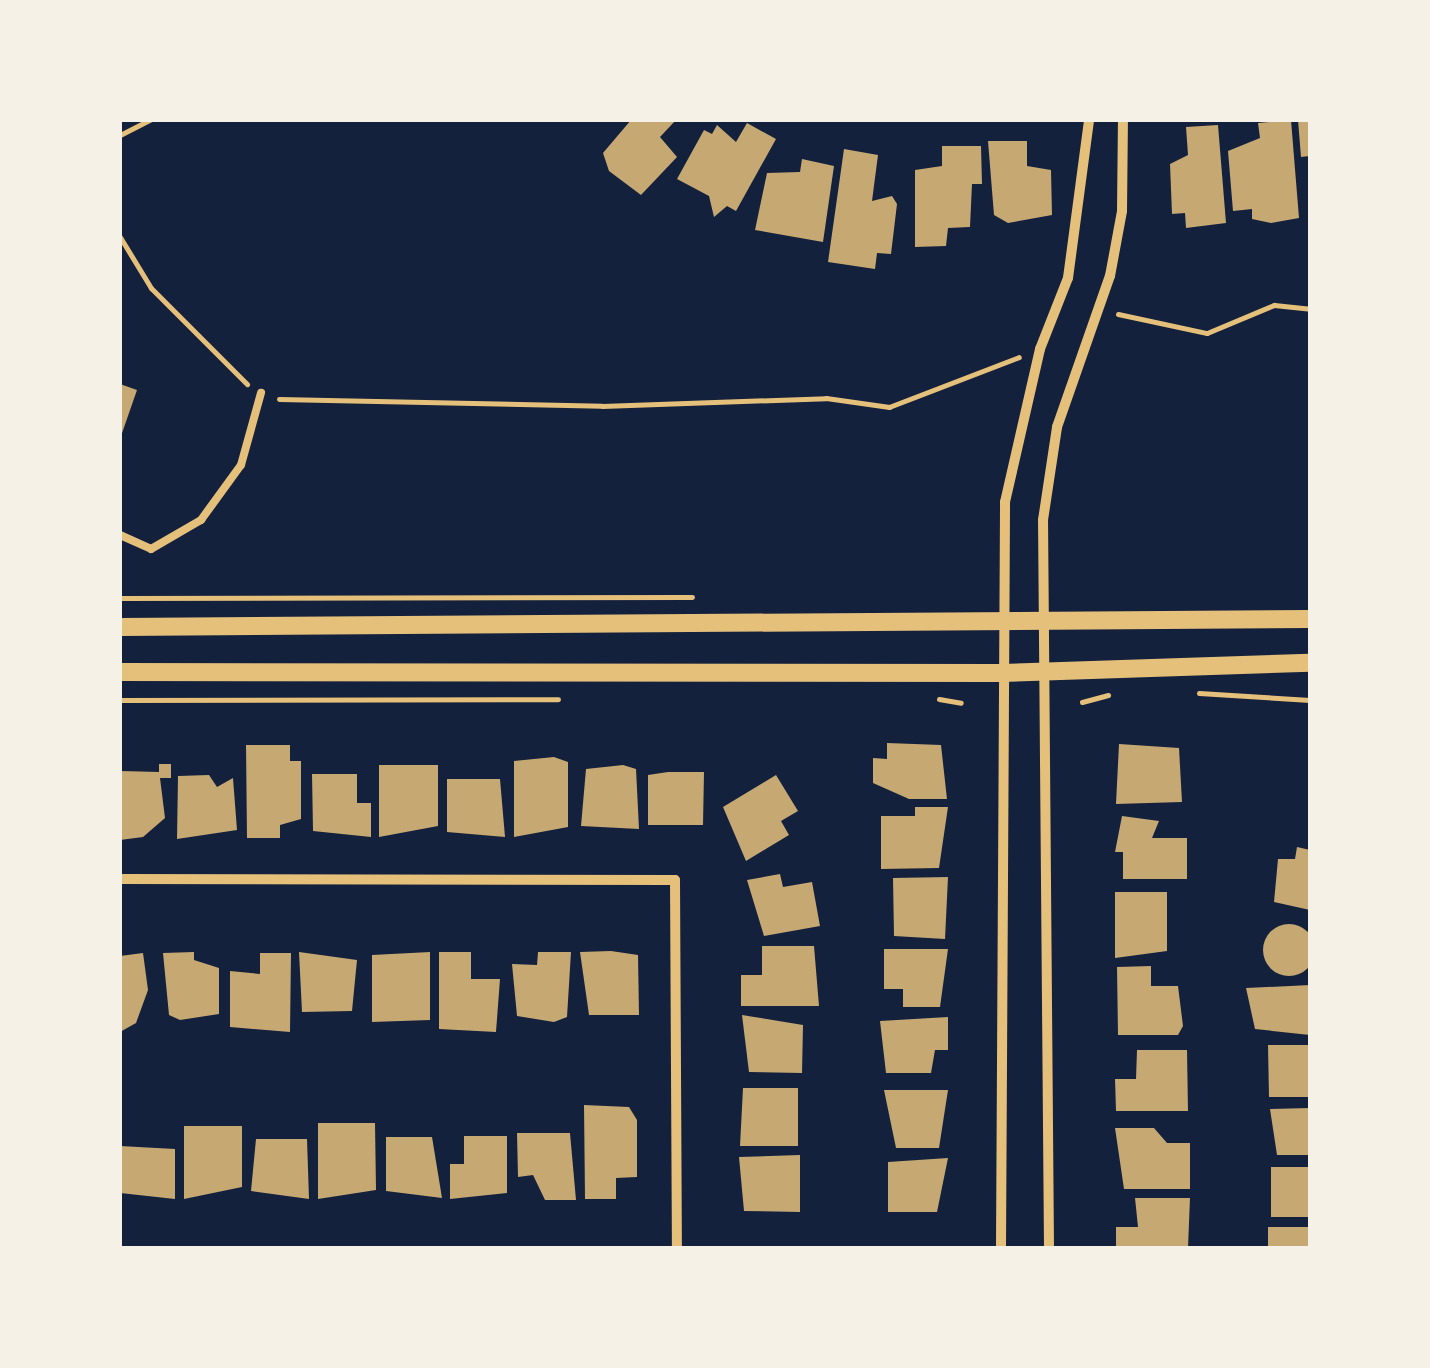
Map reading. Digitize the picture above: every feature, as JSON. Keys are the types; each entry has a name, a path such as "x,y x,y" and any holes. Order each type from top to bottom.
{"street":[{"path":"1001,1248 1000,623 1013,448 1068,278 1089,120"},
{"path":"1049,1248 1042,623 1048,469 1110,276 1122,211 1123,120"},
{"path":"120,627 1310,618"},
{"path":"120,672 1002,673 1310,663"},
{"path":"120,879 676,880 677,1248"}],"lane":[{"path":"120,535 151,550 201,520 240,465 261,393"}],"path":[{"path":"120,135 150,120"},
{"path":"120,237 152,288 261,393 298,403 826,398 890,406 1019,356"},
{"path":"1118,314 1207,334 1274,305 1310,309"},
{"path":"120,598 698,597"},
{"path":"1181,692 1310,700"},
{"path":"1082,702 1114,693"},
{"path":"934,698 960,703"},
{"path":"120,700 576,699"}],"building":[{"path":"631,120 676,120 660,137 677,157 641,195 609,171 603,153"},
{"path":"1291,120 1299,218 1271,223 1252,219 1252,209 1233,211 1228,151 1260,138 1258,123"},
{"path":"1298,120 1310,120 1310,156 1301,157"},
{"path":"747,123 776,139 736,211 727,206 714,217 709,196 677,179 704,130 712,134 717,125 736,142"},
{"path":"1218,125 1226,223 1186,228 1185,213 1172,214 1170,164 1188,155 1186,127"},
{"path":"988,141 1027,141 1027,166 1051,170 1052,215 1008,223 994,215"},
{"path":"942,146 981,146 982,184 972,184 970,227 948,228 946,246 915,247 915,170 942,166"},
{"path":"844,149 878,155 872,201 892,196 897,204 891,254 877,253 875,269 828,262"},
{"path":"802,159 834,166 823,242 755,230 767,173 800,172"},
{"path":"120,384 137,390 121,436 120,436"},
{"path":"887,743 941,745 947,799 909,799 873,783 873,758 887,759"},
{"path":"1119,744 1179,748 1182,802 1116,804"},
{"path":"246,745 290,745 290,761 301,761 301,819 280,825 280,838 247,838"},
{"path":"554,757 568,762 568,827 514,837 514,761"},
{"path":"159,764 171,764 171,778 160,778 165,818 143,837 120,840 121,771 159,772"},
{"path":"379,765 438,765 438,826 379,837"},
{"path":"623,765 636,769 639,829 581,826 586,769"},
{"path":"704,772 703,825 648,825 648,775"},
{"path":"312,774 357,774 357,803 371,803 371,837 313,831"},
{"path":"209,775 217,787 233,778 237,830 177,839 178,776"},
{"path":"776,775 798,811 781,821 789,835 746,861 723,807"},
{"path":"447,779 500,779 505,837 447,832"},
{"path":"915,807 948,807 939,868 881,869 881,816 915,816"},
{"path":"1122,816 1159,821 1152,838 1187,838 1187,879 1123,879 1123,852 1115,852"},
{"path":"1297,847 1310,850 1310,910 1274,902 1278,859 1295,859"},
{"path":"780,874 783,887 812,882 820,926 764,936 747,880"},
{"path":"948,877 945,939 894,936 893,878"},
{"path":"1115,892 1167,892 1167,951 1115,958"},
{"path":"1289,924 1307,932 1315,950 1307,968 1289,976 1271,968 1263,950 1271,932"},
{"path":"762,946 814,946 819,1006 741,1006 741,975 762,975"},
{"path":"884,949 948,949 940,1007 903,1007 903,989 884,989"},
{"path":"194,952 194,960 219,968 219,1014 180,1020 169,1015 163,953"},
{"path":"299,952 357,960 352,1011 302,1012"},
{"path":"430,952 430,1020 372,1022 372,955"},
{"path":"439,952 471,952 471,979 500,979 496,1032 439,1029"},
{"path":"538,952 571,952 567,1017 554,1022 517,1016 512,964 537,965"},
{"path":"580,952 638,955 639,1015 589,1015"},
{"path":"143,953 148,990 136,1023 120,1032 120,956"},
{"path":"260,953 291,953 290,1032 230,1027 230,971 260,974"},
{"path":"1151,966 1151,986 1178,986 1183,1026 1178,1035 1118,1035 1117,967"},
{"path":"1310,985 1310,1035 1255,1029 1246,988"},
{"path":"742,1015 803,1025 802,1073 749,1072"},
{"path":"948,1017 948,1050 935,1050 931,1073 886,1073 880,1021"},
{"path":"1268,1045 1310,1045 1310,1097 1269,1097"},
{"path":"1137,1050 1187,1050 1188,1111 1116,1111 1115,1079 1136,1079"},
{"path":"743,1088 798,1088 798,1146 740,1146"},
{"path":"884,1090 948,1090 939,1148 896,1148"},
{"path":"584,1105 629,1107 637,1120 637,1177 616,1178 616,1199 585,1199"},
{"path":"1310,1108 1310,1155 1277,1155 1270,1109"},
{"path":"318,1123 375,1123 376,1190 318,1199"},
{"path":"184,1126 242,1126 242,1187 184,1199"},
{"path":"1115,1128 1154,1128 1167,1143 1190,1143 1190,1189 1124,1189"},
{"path":"517,1133 570,1133 576,1200 545,1200 533,1175 518,1177"},
{"path":"464,1136 507,1136 507,1193 450,1199 450,1164 464,1164"},
{"path":"386,1137 432,1137 442,1198 386,1191"},
{"path":"256,1139 307,1139 309,1199 251,1191"},
{"path":"120,1146 175,1149 175,1199 120,1193"},
{"path":"800,1155 800,1212 744,1211 739,1157"},
{"path":"948,1158 937,1212 888,1212 888,1162"},
{"path":"1271,1167 1310,1167 1310,1217 1271,1217"},
{"path":"1135,1198 1190,1198 1188,1248 1116,1248 1116,1227 1138,1227"},
{"path":"1268,1227 1310,1227 1310,1248 1268,1248"}]}
